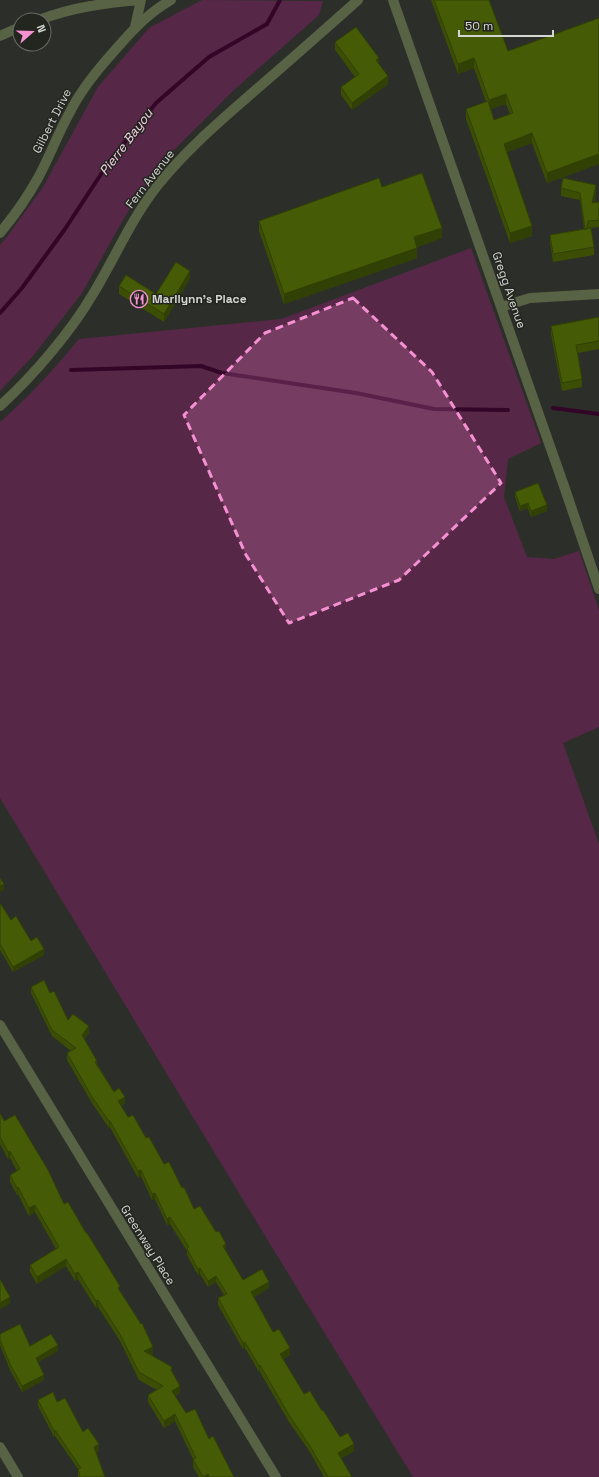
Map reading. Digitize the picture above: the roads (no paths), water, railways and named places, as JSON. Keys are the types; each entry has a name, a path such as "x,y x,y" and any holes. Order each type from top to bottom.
{"street":[{"path":"52,15 101,3 141,0 135,27"},
{"name":"Gilbert Drive","path":"0,233 24,201 38,177 78,97 95,74 135,27 162,5 171,0"},
{"name":"Fern Avenue","path":"0,406 45,359 78,317 142,207 170,170 199,140 358,0"},
{"name":"Gregg Avenue","path":"393,0 599,589"},
{"path":"0,36 12,31"},
{"path":"501,307 530,298 599,294"},
{"name":"Greenway Place","path":"0,1025 85,1167 276,1477"},
{"path":"0,1447 18,1477"}],"waterway":[{"name":"Pierre Bayou","path":"0,313 22,288 65,229 109,162 156,103 209,57 267,24 280,0"},
{"path":"71,370 201,366 222,373 356,393 434,409 508,410"},
{"path":"553,408 599,414"}],"place":[{"name":"Marilynn's Place","path":"139,299"}]}
